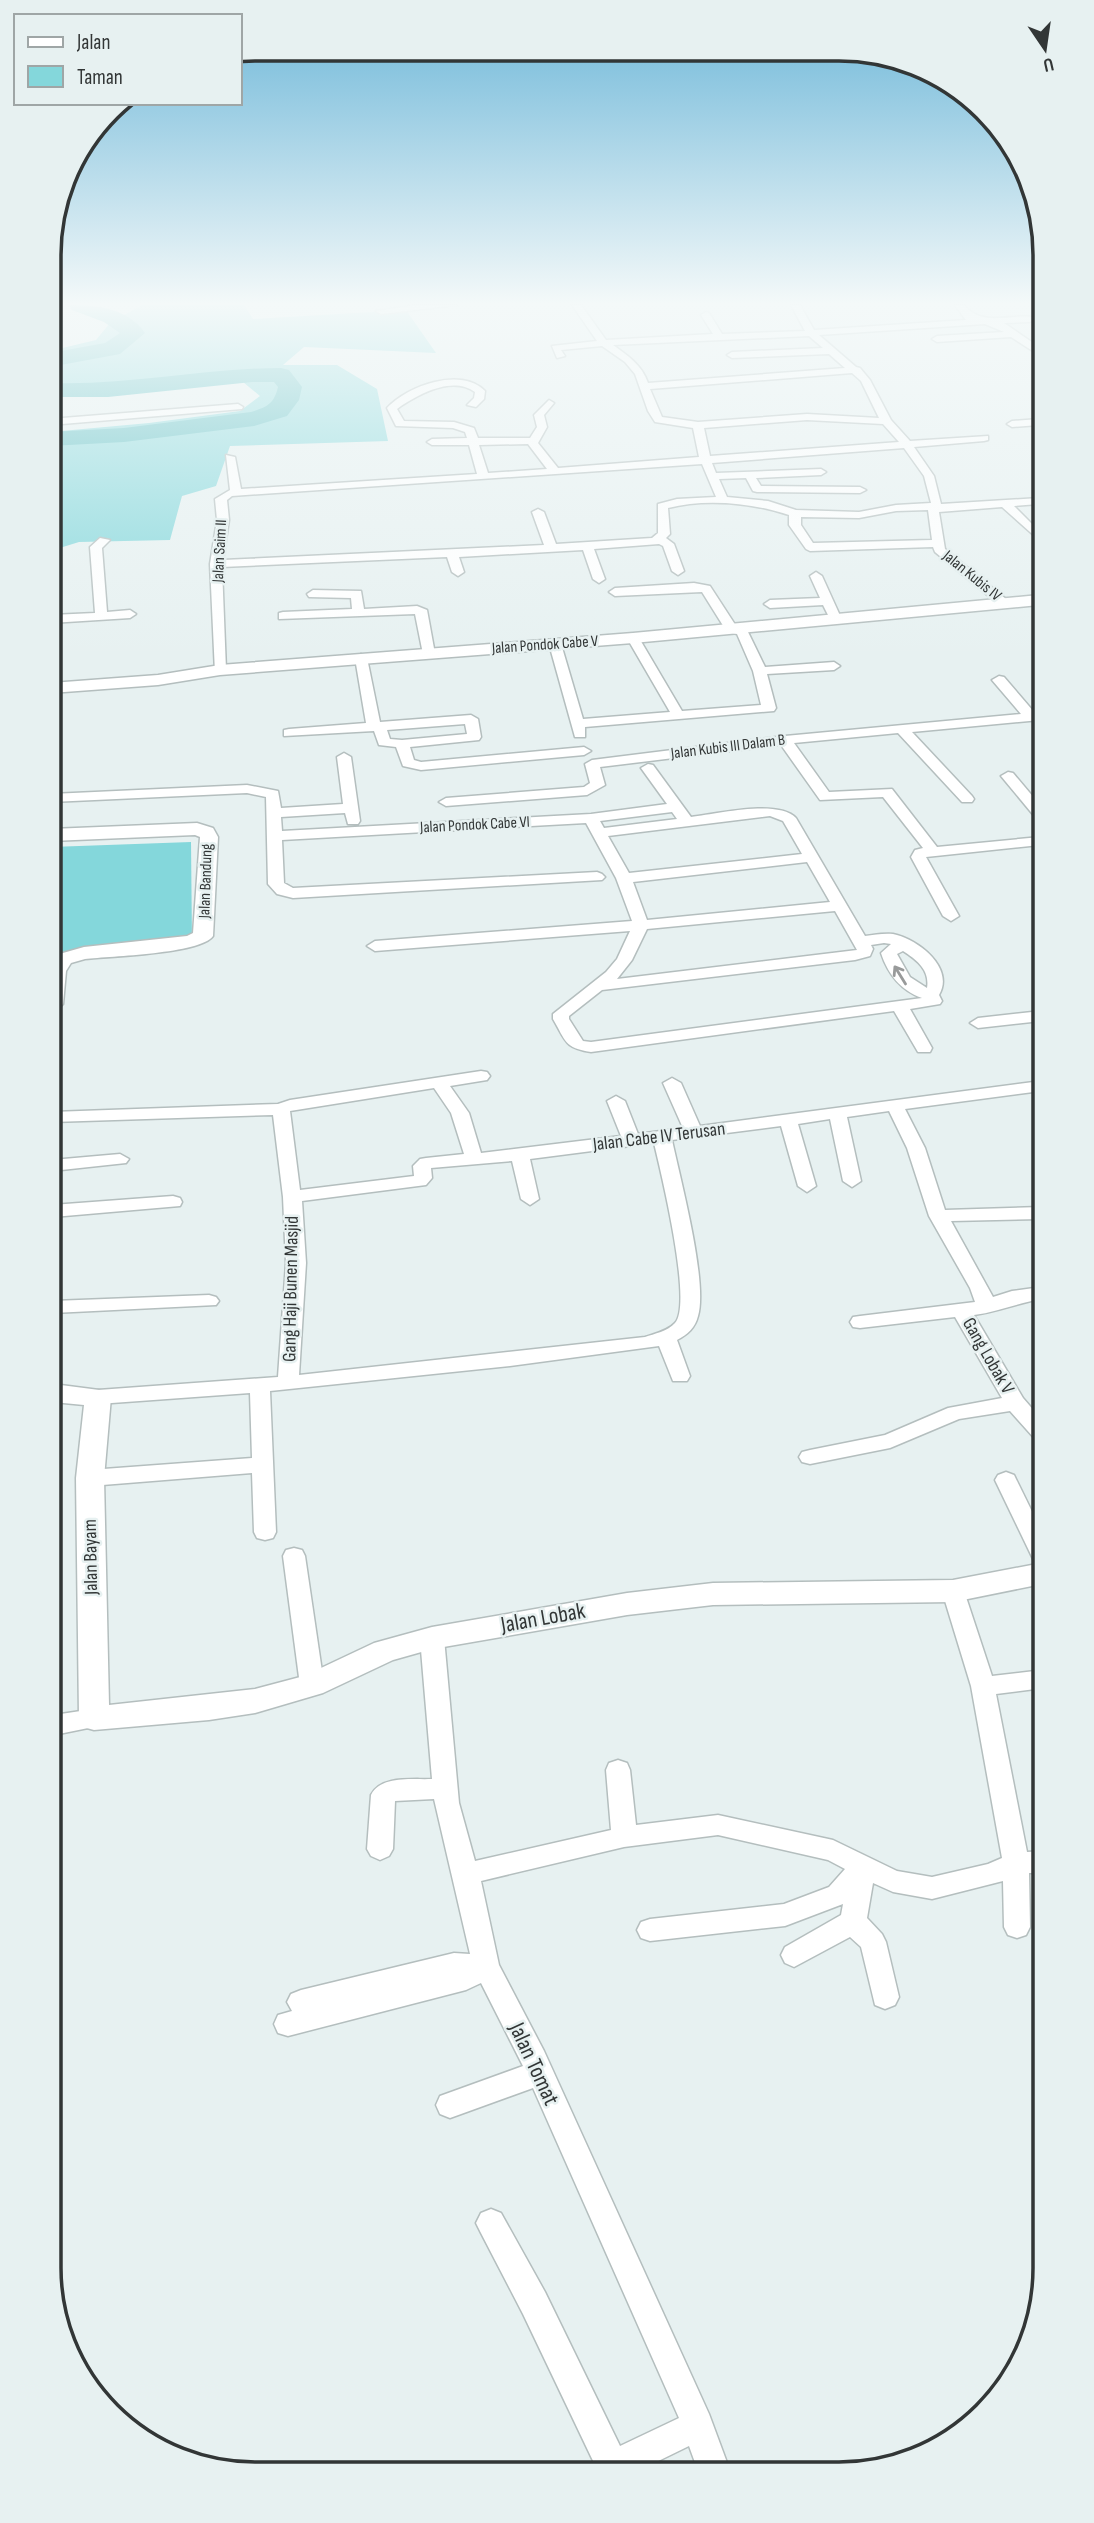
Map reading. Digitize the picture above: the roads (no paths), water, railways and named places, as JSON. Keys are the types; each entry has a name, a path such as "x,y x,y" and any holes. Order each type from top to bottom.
{"street":[{"path":"399,423 464,426 470,430 483,476"},
{"path":"533,443 542,427 541,423"},
{"path":"683,423 698,425 718,423"},
{"name":"Jalan Kubis IV","path":"888,423 907,444 929,476 937,501 936,542 948,560 1006,604"},
{"path":"1012,424 1029,423"},
{"path":"698,425 705,459 723,500"},
{"name":"Jalan Saim II","path":"220,670 216,564 223,520 221,499 236,492 555,472 985,438"},
{"path":"432,442 533,443"},
{"path":"533,443 555,472"},
{"path":"230,457 236,492"},
{"path":"711,476 821,472"},
{"path":"749,474 757,489 860,490"},
{"path":"659,539 664,534 665,527 662,506 677,502 723,500 768,504 795,513 859,514 896,508 1033,502"},
{"path":"1006,504 1033,531"},
{"path":"538,512 551,548"},
{"path":"795,513 795,524 810,547 936,542"},
{"path":"216,564 588,547 659,539 668,544 678,571"},
{"path":"102,616 96,547 104,540"},
{"path":"588,547 599,579"},
{"path":"453,553 457,572"},
{"path":"816,576 825,601 836,620"},
{"path":"577,723 769,708 760,671 742,632 731,629 708,592 702,588 615,592"},
{"path":"313,594 357,594 358,612"},
{"path":"770,604 825,601"},
{"name":"Jalan Pondok Cabe V","path":"62,699 220,670 634,638 1033,601"},
{"path":"283,616 420,611 429,654"},
{"path":"62,618 131,614"},
{"path":"634,638 680,717"},
{"path":"446,802 587,790 598,785 592,764 584,751 555,644"},
{"path":"289,733 376,727 471,719 476,735 402,744 384,742 376,727 361,658"},
{"path":"760,671 834,666"},
{"path":"999,680 1033,715"},
{"name":"Jalan Kubis III Dalam B","path":"592,764 785,740 1033,718"},
{"path":"903,730 967,799"},
{"path":"785,740 825,797 887,792 926,852"},
{"path":"402,744 408,763 421,766 584,751"},
{"path":"344,757 355,832"},
{"path":"648,768 687,822"},
{"path":"1007,776 1033,806"},
{"path":"62,798 263,790 273,794 276,884 282,891 293,893 597,877"},
{"name":"Jalan Pondok Cabe VI","path":"274,836 595,826 676,807"},
{"path":"275,813 351,808"},
{"path":"596,986 864,953 862,941 789,818 770,813 687,822 595,826 624,878 641,925 618,968 561,1014 573,1041 583,1046 900,1007 934,1002 931,995"},
{"name":"Jalan Bandung","path":"62,835 197,829 206,832 209,837 203,936 192,942 84,953 62,961"},
{"path":"951,916 918,858 926,852 1033,842"},
{"path":"624,878 813,857"},
{"path":"375,946 841,906"},
{"path":"862,941 894,939 900,945 923,956 938,982 931,995"},
{"path":"900,945 889,953 905,984 916,991 931,995"},
{"path":"900,1007 924,1048"},
{"path":"978,1023 1033,1017"},
{"path":"62,1117 281,1109 481,1076"},
{"path":"438,1083 460,1113 474,1158"},
{"path":"672,1083 694,1132"},
{"name":"Jalan Cabe IV Terusan","path":"292,1197 419,1181 423,1178 422,1166 426,1163 520,1155 1033,1087"},
{"path":"616,1101 632,1140"},
{"path":"895,1106 916,1147 938,1216 980,1288 987,1307"},
{"name":"Gang Haji Bunen Masjid","path":"281,1109 292,1197 296,1263 288,1381"},
{"path":"838,1114 852,1181"},
{"path":"788,1121 807,1186"},
{"path":"61,1394 97,1397 260,1386 607,1348 647,1343 666,1336 687,1325 692,1309 688,1267 662,1136"},
{"path":"520,1155 530,1199"},
{"path":"62,1165 120,1159"},
{"path":"62,1210 173,1202"},
{"path":"938,1216 1033,1213"},
{"path":"860,1322 987,1307 1012,1297 1032,1294"},
{"path":"61,1307 209,1301"},
{"name":"Gang Lobak V","path":"961,1310 1015,1403 1032,1423"},
{"path":"666,1336 680,1376"},
{"path":"260,1386 265,1532"},
{"name":"Jalan Bayam","path":"93,1718 90,1478 97,1397"},
{"path":"810,1457 890,1441 954,1413 1015,1403"},
{"path":"90,1478 262,1465"},
{"path":"1006,1480 1032,1535"},
{"path":"294,1556 312,1685"},
{"name":"Jalan Lobak","path":"61,1724 93,1718 229,1706 312,1685 385,1651 432,1638 626,1604 713,1594 953,1591 1032,1576"},
{"path":"953,1591 983,1686 1016,1863 1017,1927"},
{"name":"Jalan Tomat","path":"432,1638 447,1803 486,1966 539,2073 698,2425 711,2462"},
{"path":"983,1686 1032,1680"},
{"path":"618,1770 624,1837"},
{"path":"380,1849 383,1795 389,1791 445,1788"},
{"path":"466,1874 624,1837 718,1825 833,1851 893,1881 932,1888 992,1874 1016,1863 1032,1862"},
{"path":"853,1922 863,1866"},
{"path":"650,1930 785,1915 838,1895 863,1866"},
{"path":"794,1955 853,1922"},
{"path":"853,1922 873,1942 885,1997"},
{"path":"294,2013 466,1978 486,1966"},
{"path":"450,2105 539,2073"},
{"path":"491,2223 534,2302 609,2462"},
{"path":"624,2462 698,2425"}],"waterway":[{"path":"62,438 124,435 224,423"}]}
